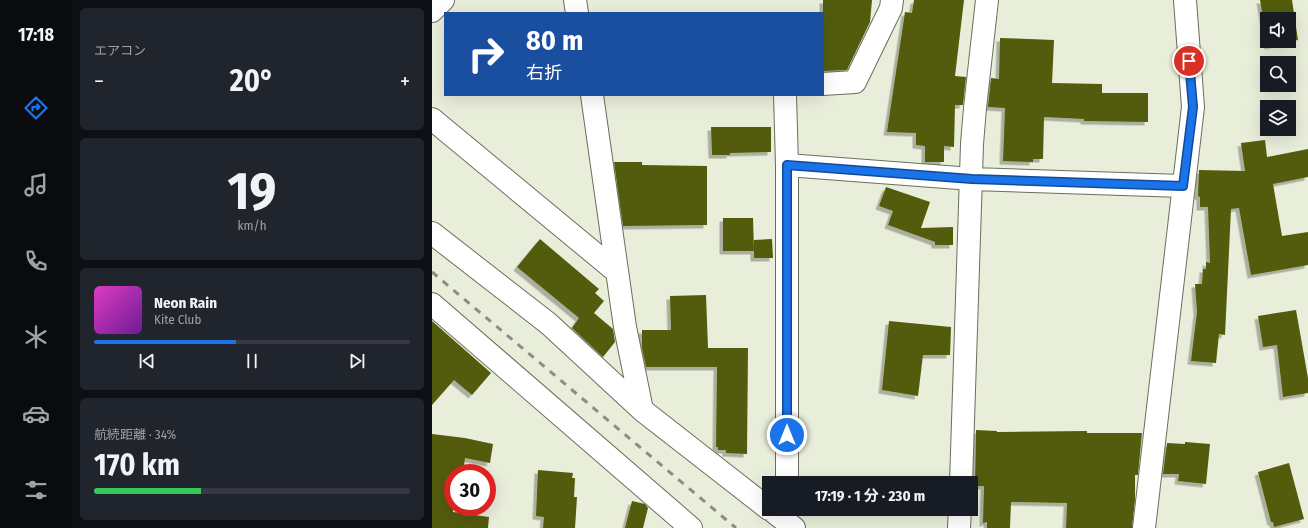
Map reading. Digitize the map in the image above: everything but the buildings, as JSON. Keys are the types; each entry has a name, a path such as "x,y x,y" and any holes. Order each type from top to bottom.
{"street":[{"path":"432,11 442,0"},
{"path":"575,0 577,12"},
{"path":"824,84 855,82 891,8 892,0"},
{"path":"961,476 975,108 987,0"},
{"path":"1144,528 1193,107 1185,0"},
{"path":"592,96 625,327 642,410"},
{"path":"785,96 787,165 787,476"},
{"path":"432,119 617,272"},
{"path":"787,165 972,179 1183,186"},
{"path":"432,233 549,324 642,410 762,504"},
{"path":"432,304 691,528"},
{"path":"960,516 960,528"}],"railway":[{"path":"432,272 736,528"}],"route":[{"path":"787,435 787,165 972,179 1183,186 1193,107 1189,61"}]}
